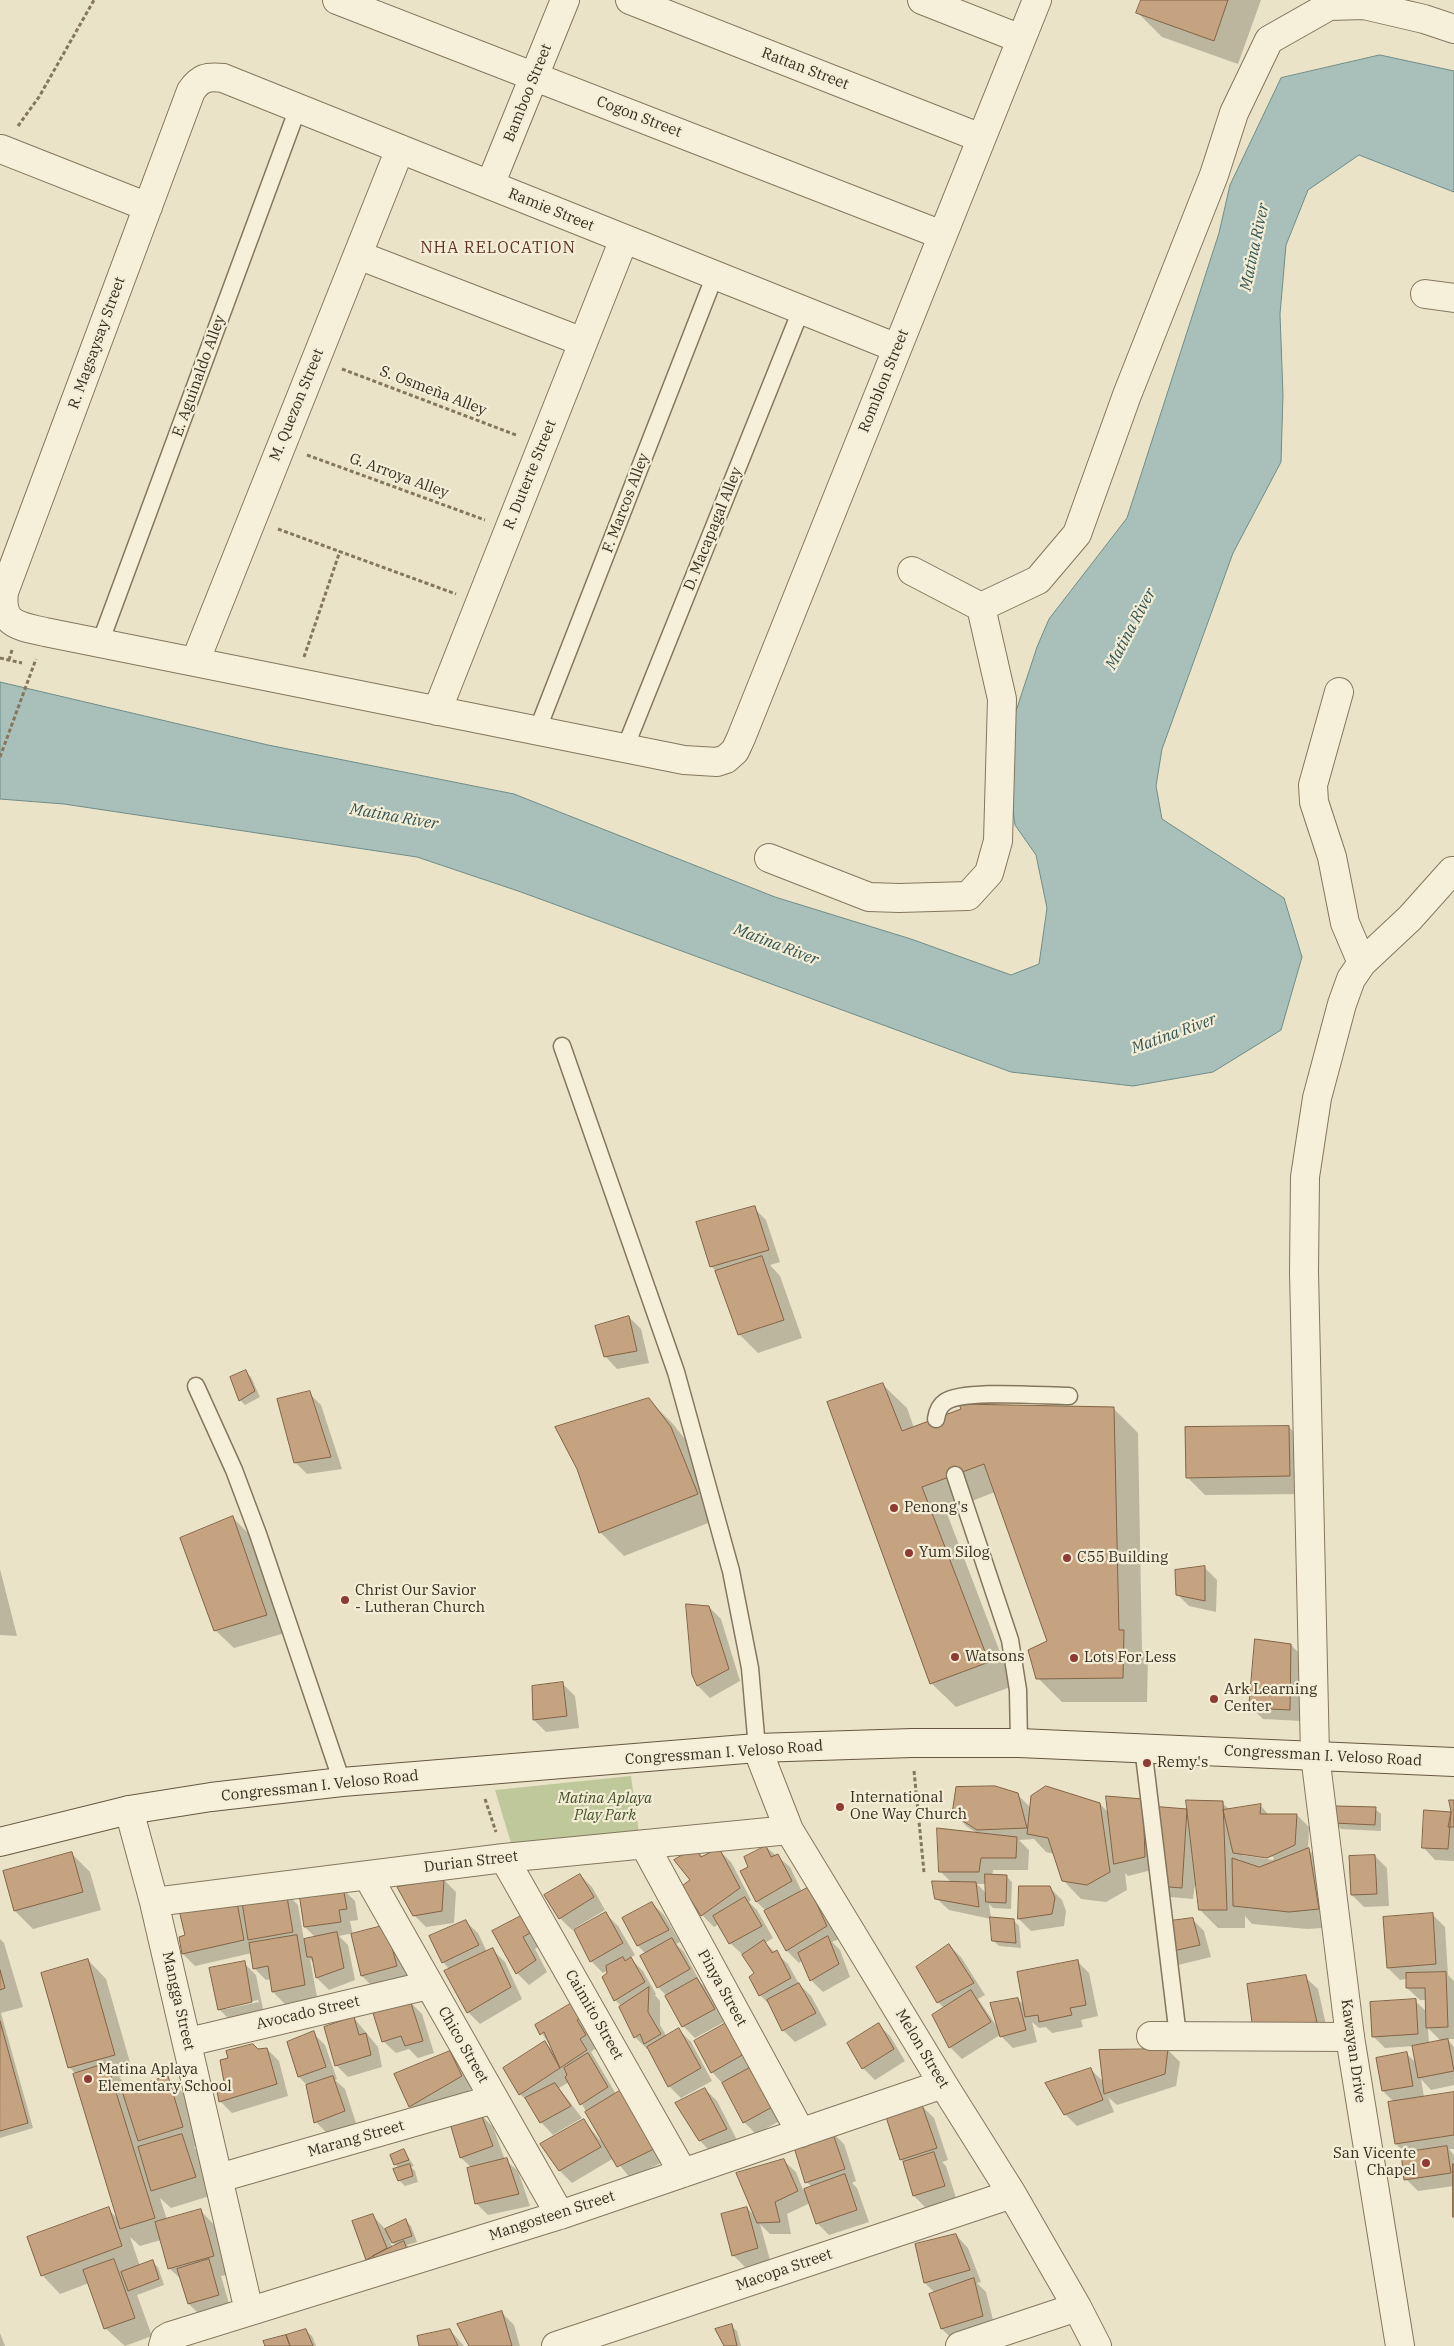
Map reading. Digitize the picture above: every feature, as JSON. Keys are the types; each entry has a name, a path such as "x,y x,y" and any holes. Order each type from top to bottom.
{"street":[{"name":"Cogon Street","path":"337,0 942,235"},
{"name":"Bamboo Street","path":"490,186 565,0"},
{"name":"Rattan Street","path":"630,0 981,138"},
{"path":"922,0 1021,40"},
{"name":"Romblon Street","path":"625,748 684,760 711,762 726,759 735,751 1037,0"},
{"path":"981,607 1038,580 1077,534 1127,395 1214,175 1234,113 1270,40 1329,6 1364,5 1424,19 1454,29"},
{"name":"Ramie Street","path":"205,77 223,78 897,348"},
{"name":"R. Magsaysay Street","path":"100,643 19,626 9,621 4,614 2,603 4,592 191,91 197,82 205,77"},
{"path":"1,149 148,207"},
{"name":"M. Quezon Street","path":"195,662 400,149"},
{"name":"R. Duterte Street","path":"437,711 624,239"},
{"path":"358,255 584,342"},
{"path":"1425,294 1454,298"},
{"path":"768,858 870,897 968,896 989,872 998,842 1002,698 981,607 912,571"},
{"path":"100,643 625,748"},
{"path":"1339,692 1313,786 1314,802 1332,856 1345,924 1362,963"},
{"name":"Kawayan Drive","path":"1400,2346 1350,2037 1315,1756 1304,1272 1305,1177 1317,1098 1350,979 1362,963 1410,918 1452,871"},
{"name":"Congressman I. Veloso Road","path":"0,1842 129,1810 211,1797 342,1782 757,1748 912,1743 1019,1743 1454,1762"},
{"name":"Melon Street","path":"757,1748 789,1830 942,2084 1012,2194 1077,2307 1097,2346"},
{"name":"Mangga Street","path":"129,1810 154,1902 188,2042 249,2311"},
{"name":"Durian Street","path":"154,1902 504,1858 789,1830"},
{"name":"Pinya Street","path":"644,1844 801,2132"},
{"name":"Caimito Street","path":"504,1858 683,2172"},
{"name":"Chico Street","path":"367,1875 560,2215"},
{"name":"Avocado Street","path":"188,2042 429,1985"},
{"path":"1151,2036 1350,2037"},
{"name":"Mangosteen Street","path":"163,2346 165,2340 170,2336 560,2215 942,2084"},
{"name":"Marang Street","path":"219,2178 494,2100"},
{"name":"Macopa Street","path":"556,2346 1012,2194"},
{"path":"960,2346 1077,2307"}],"lane":[{"name":"E. Aguinaldo Alley","path":"100,643 298,108"},
{"name":"F. Marcos Alley","path":"537,731 715,275"},
{"name":"D. Macapagal Alley","path":"625,748 801,310"},
{"path":"562,1046 676,1372 731,1571 750,1668 757,1748"},
{"path":"196,1386 234,1470 342,1782"},
{"path":"936,1419 938,1408 951,1398 980,1395 1069,1396"},
{"path":"955,1475 1010,1640 1018,1690 1019,1743"},
{"path":"1143,1747 1178,2036"}],"path":[{"path":"1,149 39,97 94,0"},
{"name":"S. Osmeña Alley","path":"316,359 542,445"},
{"name":"G. Arroya Alley","path":"282,446 509,528"},
{"path":"252,519 480,602"},
{"path":"296,682 340,551"},
{"path":"0,658 22,663"},
{"path":"0,757 32,672"},
{"path":"912,1743 924,1872"},
{"path":"485,1799 504,1858"}],"green space":[{"name":"Matina Aplaya Play Park","path":"631,1776 639,1833 511,1843 495,1790"}],"water":[{"name":"Matina River","path":"1380,55 1454,71 1454,192 1359,155 1308,190 1286,245 1280,314 1283,395 1281,462 1233,553 1162,749 1156,786 1162,819 1284,898 1302,957 1281,1030 1213,1072 1133,1086 1011,1072 521,892 417,857 64,804 0,799 0,682 268,745 514,794 775,897 911,939 1011,975 1039,964 1047,908 1036,855 1015,825 1009,782 1015,714 1037,647 1049,619 1127,518 1219,233 1230,185 1281,78"}],"building":[{"path":"1141,0 1228,0 1214,41 1136,13"},
{"path":"755,1206 769,1250 710,1267 696,1222"},
{"path":"762,1256 784,1320 738,1335 715,1271"},
{"path":"629,1316 637,1351 604,1357 595,1326"},
{"path":"246,1370 255,1391 239,1401 230,1377"},
{"name":"C55 Building","path":"883,1383 902,1431 961,1409 959,1404 1114,1407 1119,1630 1124,1630 1123,1678 1036,1679 1028,1650 1047,1641 984,1464 922,1487 989,1662 930,1684 827,1402"},
{"path":"310,1391 331,1457 294,1463 277,1399"},
{"path":"649,1398 671,1427 698,1494 599,1533 577,1469 555,1427"},
{"path":"1289,1426 1290,1476 1186,1478 1185,1427"},
{"path":"233,1516 267,1615 214,1631 180,1538"},
{"path":"1205,1566 1205,1601 1176,1595 1175,1570"},
{"path":"686,1604 709,1606 729,1669 697,1686 692,1675"},
{"path":"1255,1639 1291,1644 1290,1710 1249,1708"},
{"path":"563,1682 567,1716 533,1720 532,1686"},
{"path":"995,1786 1018,1793 1027,1828 977,1830 952,1814 956,1787"},
{"path":"1046,1786 1100,1803 1110,1872 1087,1885 1062,1881 1048,1838 1027,1834 1031,1796"},
{"path":"1106,1796 1143,1799 1145,1857 1114,1864"},
{"path":"1186,1800 1223,1801 1227,1910 1199,1910"},
{"path":"1449,1800 1454,1800 1454,1827 1448,1827 1451,1812"},
{"path":"1261,1804 1260,1814 1297,1814 1295,1845 1267,1858 1233,1853 1223,1810"},
{"path":"1150,1806 1187,1809 1182,1888 1156,1886"},
{"path":"1335,1806 1376,1807 1375,1825 1334,1823"},
{"path":"1424,1810 1451,1812 1448,1849 1422,1848"},
{"path":"937,1828 1017,1837 1016,1858 981,1858 979,1872 939,1872"},
{"path":"766,1846 771,1857 778,1854 792,1881 756,1902 740,1871 748,1867 744,1857"},
{"path":"696,1848 701,1857 719,1848 740,1888 701,1916 682,1886 690,1880 674,1860"},
{"path":"1309,1848 1319,1909 1289,1912 1233,1906 1232,1858 1259,1867"},
{"path":"72,1852 83,1892 14,1911 3,1871"},
{"path":"1375,1855 1377,1894 1351,1895 1349,1856"},
{"path":"580,1874 594,1897 559,1919 544,1895"},
{"path":"985,1874 1007,1875 1006,1903 986,1902"},
{"path":"444,1879 442,1911 413,1916 397,1887"},
{"path":"932,1881 976,1882 979,1907 935,1899"},
{"path":"1019,1886 1050,1886 1055,1898 1052,1914 1018,1919"},
{"path":"343,1887 347,1909 339,1910 341,1922 304,1927 299,1893"},
{"path":"809,1887 827,1926 786,1951 764,1911"},
{"path":"286,1891 293,1932 248,1940 241,1896"},
{"path":"236,1897 244,1940 182,1954 179,1937 185,1935 178,1906"},
{"path":"745,1897 762,1926 729,1944 713,1916"},
{"path":"652,1902 669,1930 637,1946 622,1918"},
{"path":"606,1912 623,1943 590,1962 574,1930"},
{"path":"1433,1913 1436,1964 1387,1968 1383,1917"},
{"path":"521,1916 530,1933 523,1937 536,1960 516,1974 492,1931"},
{"path":"990,1917 1014,1919 1016,1943 992,1941"},
{"path":"1193,1918 1200,1945 1164,1953 1162,1922"},
{"path":"466,1920 479,1945 442,1963 429,1936"},
{"path":"386,1925 397,1966 361,1976 351,1934"},
{"path":"337,1932 344,1968 316,1978 312,1957 307,1957 304,1939"},
{"path":"297,1935 305,1985 272,1992 268,1966 253,1969 249,1943"},
{"path":"828,1936 839,1964 810,1981 798,1953"},
{"path":"672,1938 690,1969 657,1988 640,1956"},
{"path":"764,1940 772,1953 777,1950 791,1978 759,1996 749,1977 754,1973 742,1955"},
{"path":"949,1944 974,1983 937,2003 916,1967"},
{"path":"493,1948 511,1987 467,2013 444,1971"},
{"path":"623,1957 625,1961 631,1957 645,1982 614,2001 602,1977 607,1973 606,1966"},
{"path":"88,1959 115,2055 68,2068 41,1973"},
{"path":"1078,1960 1086,2005 1070,2008 1072,2015 1039,2022 1038,2015 1025,2017 1017,1972"},
{"path":"245,1961 252,2002 218,2010 209,1968"},
{"path":"0,1970 5,1988 0,1990"},
{"path":"1446,1972 1448,2027 1426,2028 1425,1988 1406,1988 1406,1973"},
{"path":"1306,1975 1317,2022 1253,2030 1247,1984"},
{"path":"697,1978 715,2009 682,2027 665,1996"},
{"path":"799,1983 816,2013 782,2031 767,2000"},
{"path":"649,1987 648,2012 661,2034 644,2044 640,2034 634,2038 619,2007"},
{"path":"971,1990 991,2022 949,2048 932,2015"},
{"path":"1018,1998 1026,2030 1000,2037 990,2003"},
{"path":"1416,1999 1418,2034 1372,2037 1370,2002"},
{"path":"410,2000 423,2041 405,2046 401,2036 382,2042 372,2010"},
{"path":"575,2001 584,2016 577,2020 586,2035 580,2039 587,2050 560,2068 544,2032 540,2035 535,2025"},
{"path":"354,2017 359,2035 366,2033 371,2055 335,2066 324,2027"},
{"path":"0,2021 28,2123 0,2131"},
{"path":"726,2023 744,2054 711,2073 694,2041"},
{"path":"879,2023 894,2049 862,2069 847,2043"},
{"path":"679,2028 701,2068 668,2087 647,2047"},
{"path":"314,2031 326,2067 298,2077 287,2042"},
{"path":"1448,2039 1454,2071 1418,2078 1412,2046"},
{"path":"545,2041 560,2068 519,2095 503,2068"},
{"path":"253,2044 258,2049 267,2048 277,2084 219,2102 216,2086 224,2082 220,2060 228,2058 226,2051"},
{"path":"1168,2049 1165,2074 1104,2094 1099,2050"},
{"path":"450,2051 462,2076 409,2107 394,2074"},
{"path":"1407,2052 1413,2086 1382,2091 1376,2058"},
{"path":"588,2053 608,2087 580,2105 565,2077 567,2075 564,2068"},
{"path":"107,2063 155,2218 120,2229 73,2074"},
{"path":"755,2065 776,2105 743,2123 722,2083"},
{"path":"1091,2068 1103,2100 1064,2115 1045,2083"},
{"path":"168,2076 183,2127 138,2141 122,2091"},
{"path":"333,2076 345,2111 314,2123 306,2085"},
{"path":"555,2083 571,2106 540,2123 525,2098"},
{"path":"626,2087 660,2146 617,2167 585,2112"},
{"path":"705,2088 727,2129 699,2141 675,2103"},
{"path":"1454,2092 1454,2135 1395,2144 1388,2102"},
{"path":"922,2105 937,2148 900,2160 886,2117"},
{"path":"481,2114 493,2146 460,2158 450,2123"},
{"path":"584,2119 601,2147 559,2171 540,2144"},
{"path":"832,2131 845,2169 805,2183 793,2144"},
{"path":"182,2134 196,2177 151,2191 138,2147"},
{"name":"San Vicente Chapel","path":"1447,2146 1451,2173 1404,2180 1401,2153"},
{"path":"404,2149 409,2160 394,2165 390,2155"},
{"path":"934,2152 945,2186 913,2196 903,2162"},
{"path":"507,2158 519,2194 475,2204 467,2168"},
{"path":"784,2159 798,2191 775,2202 780,2222 757,2223 736,2173"},
{"path":"410,2164 413,2176 398,2181 393,2169"},
{"path":"1454,2164 1454,2217 1453,2217"},
{"path":"845,2174 857,2210 816,2224 804,2189"},
{"path":"109,2207 122,2246 41,2276 27,2237"},
{"path":"747,2207 758,2248 732,2256 721,2214"},
{"path":"201,2209 214,2256 168,2269 155,2222"},
{"path":"373,2214 387,2248 366,2260 352,2221"},
{"path":"406,2219 412,2236 392,2243 385,2229"},
{"path":"956,2234 970,2270 924,2283 915,2244"},
{"path":"404,2241 407,2250 376,2267 373,2256"},
{"path":"114,2259 135,2318 104,2329 83,2270"},
{"path":"209,2259 219,2295 188,2304 177,2269"},
{"path":"153,2260 159,2279 128,2291 121,2272"},
{"path":"974,2278 983,2316 941,2329 929,2294"},
{"path":"502,2311 512,2346 469,2346 457,2324"},
{"path":"732,2324 737,2346 724,2346 715,2329"},
{"path":"306,2329 313,2346 290,2346 286,2335"},
{"path":"450,2329 458,2346 419,2346 417,2336"},
{"path":"286,2335 290,2346 265,2346 263,2341"}],"place":[{"name":"Penong's","path":"894,1508"},
{"name":"Yum Silog","path":"909,1553"},
{"name":"C55 Building","path":"1067,1558"},
{"name":"Christ Our Savior - Lutheran Church","path":"345,1600"},
{"name":"Watsons","path":"955,1657"},
{"name":"Lots For Less","path":"1074,1658"},
{"name":"Ark Learning Center","path":"1214,1699"},
{"name":"Remy's","path":"1147,1763"},
{"name":"International One Way Church","path":"840,1807"},
{"name":"Matina Aplaya Elementary School","path":"88,2079"},
{"name":"San Vicente Chapel","path":"1426,2163"}],"district":[{"name":"NHA RELOCATION","path":"498,248"}]}
